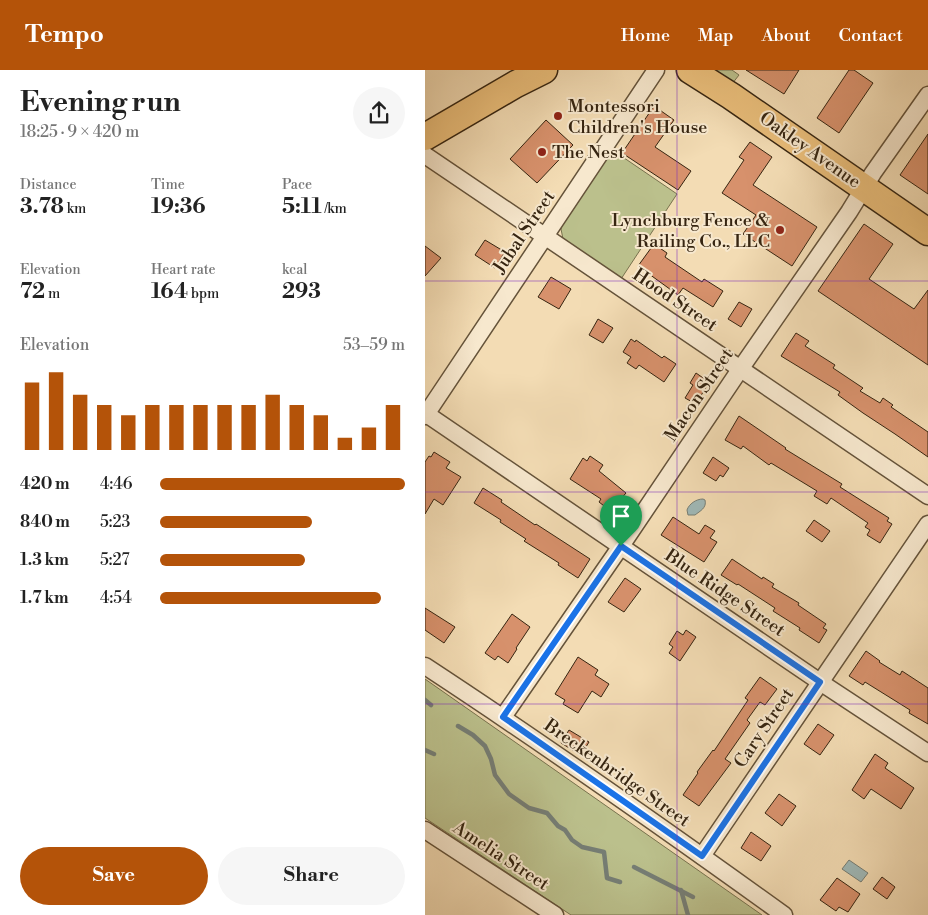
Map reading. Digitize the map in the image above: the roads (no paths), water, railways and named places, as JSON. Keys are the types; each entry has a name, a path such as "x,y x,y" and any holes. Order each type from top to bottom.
{"main road":[{"path":"425,137 516,84 544,70"},
{"name":"Oakley Avenue","path":"690,70 731,96 928,232"}],"street":[{"name":"Jubal Street","path":"425,414 656,70"},
{"name":"Macon Street","path":"503,717 928,95"},
{"name":"Hood Street","path":"425,155 928,496"},
{"name":"Blue Ridge Street","path":"425,414 928,753"},
{"name":"Cary Street","path":"702,856 928,524"},
{"name":"Breckenbridge Street","path":"425,666 503,717 784,915"},
{"name":"Amelia Street","path":"425,830 555,915"}],"water":[{"path":"703,499 705,500 705,505 703,509 695,515 688,515 687,510 691,504"},
{"path":"849,860 868,873 861,882 842,869"}],"waterway":[{"path":"425,700 431,705"},
{"path":"458,726 473,735 485,746 495,775 509,794 529,808 547,813 558,826 565,830 572,840 582,847 604,852 607,878 620,882"},
{"path":"425,750 434,754"},
{"path":"634,867 693,897"},
{"path":"681,890 688,915"}],"place":[{"name":"Montessori Children's House","path":"558,116"},
{"name":"The Nest","path":"542,152"},
{"name":"Lynchburg Fence & Railing Co., LLC","path":"780,230"}]}
